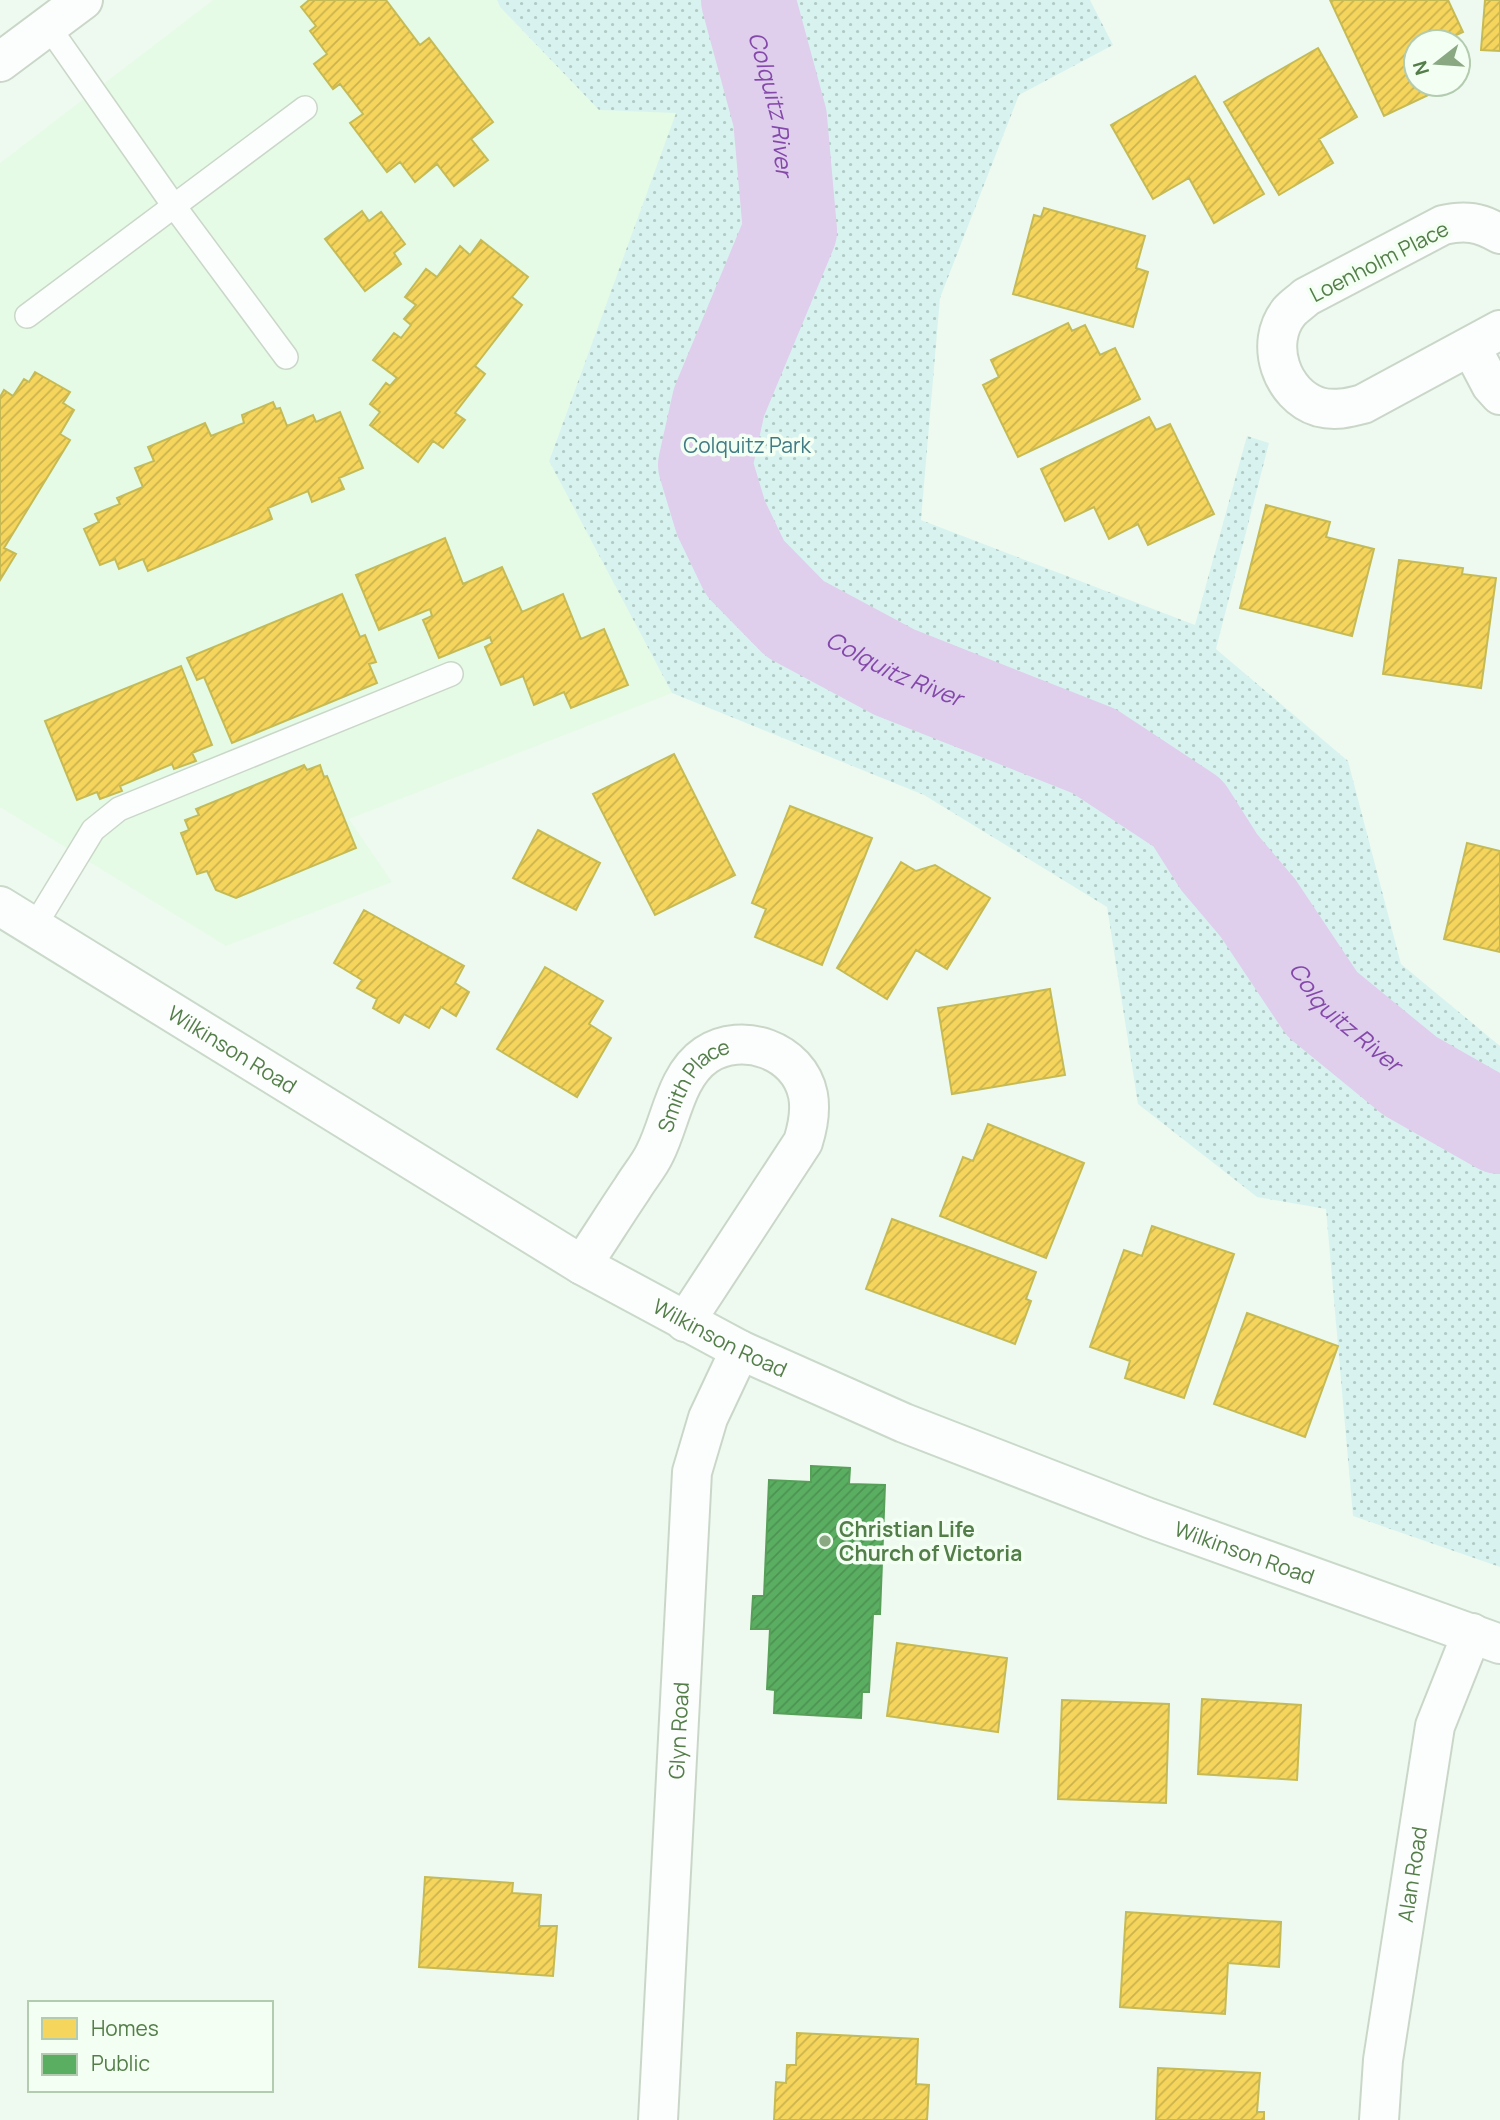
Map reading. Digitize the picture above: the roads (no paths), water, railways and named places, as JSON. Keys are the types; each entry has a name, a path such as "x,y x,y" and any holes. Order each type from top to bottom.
{"street":[{"path":"0,62 83,0"},
{"name":"Loenholm Place","path":"1500,234 1485,225 1464,221 1443,225 1306,297 1289,312 1279,333 1277,356 1284,377 1298,395 1319,407 1341,410 1363,404 1485,339 1491,385 1500,395"},
{"name":"Wilkinson Road","path":"0,906 582,1265 740,1350 904,1423 1149,1518 1486,1639"},
{"name":"Smith Place","path":"582,1265 655,1153 687,1074 705,1055 728,1045 753,1044 777,1053 796,1070 808,1093 810,1118 803,1142 685,1322"},
{"name":"Glyn Road","path":"658,2120 692,1472 708,1418 740,1350"},
{"name":"Alan Road","path":"1378,2120 1383,2060 1435,1726 1486,1639"}],"lane":[{"path":"48,26 174,206 286,357"},
{"path":"27,316 305,108"},
{"path":"34,927 93,830 119,809 451,674"}],"waterway":[{"name":"Colquitz River","path":"748,0 780,118 790,231 719,402 705,465 721,518 745,568 795,619 894,672 1094,751 1188,813 1219,862 1258,908 1322,1004 1410,1076 1500,1127"}],"place":[{"name":"Christian Life Church of Victoria","path":"825,1541"}],"park label":[{"name":"Colquitz Park","path":"747,445"}]}
